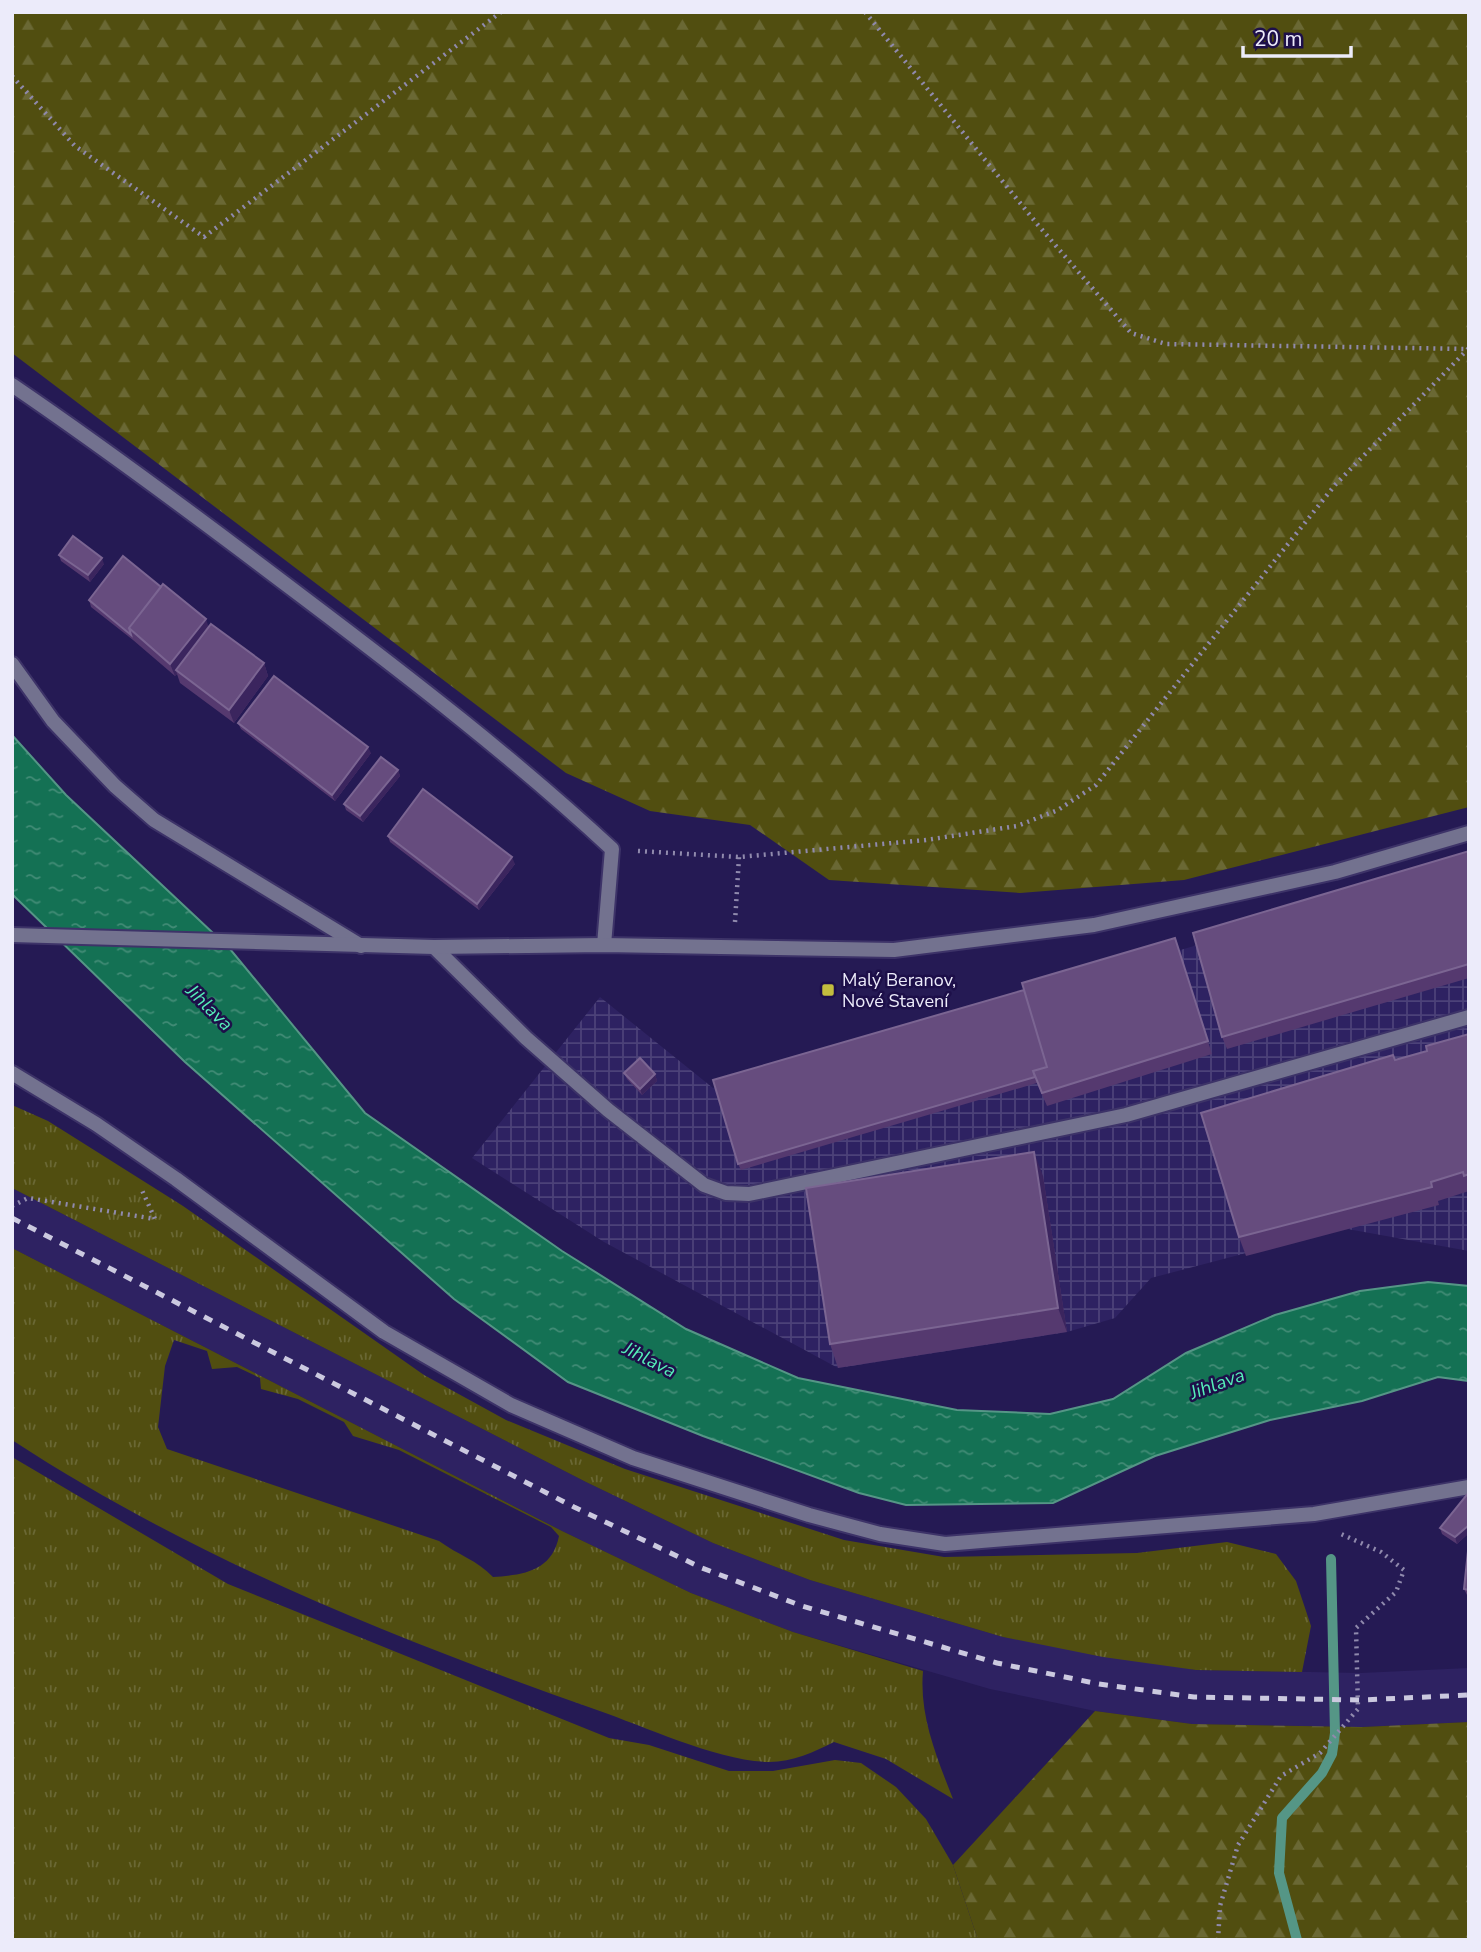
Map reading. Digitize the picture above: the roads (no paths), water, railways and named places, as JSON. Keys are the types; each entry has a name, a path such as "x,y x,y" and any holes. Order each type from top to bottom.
{"street":[{"path":"12,385 113,454 361,641 525,770 612,849 604,944"},
{"path":"12,664 53,721 115,786 154,820 361,946"},
{"path":"12,935 361,946 604,944 894,950 1080,926 1335,872 1469,833"},
{"path":"434,947 526,1038 608,1110 704,1185 726,1193 749,1194 1126,1115 1469,1017"},
{"path":"12,1073 96,1124 176,1179 383,1332 511,1405 633,1458 808,1515 880,1534 945,1544 1314,1514 1469,1487"}],"water":[{"name":"Jihlava","path":"12,735 66,795 230,949 365,1113 562,1251 686,1329 798,1378 957,1410 1050,1414 1113,1399 1186,1353 1275,1315 1360,1291 1428,1282 1469,1286 1469,1381 1438,1377 1362,1401 1270,1420 1155,1456 1053,1503 906,1505 859,1493 703,1436 568,1382 454,1299 185,1062 12,894"}],"waterway":[{"path":"1297,1940 1279,1873 1282,1818 1322,1773 1332,1754 1335,1733 1331,1559"}],"railway":[{"path":"12,1218 574,1507 702,1568 802,1606 997,1663 1099,1684 1194,1697 1361,1700 1469,1695"}],"place":[{"name":"Malý Beranov, Nové Stavení","path":"828,990"}]}
